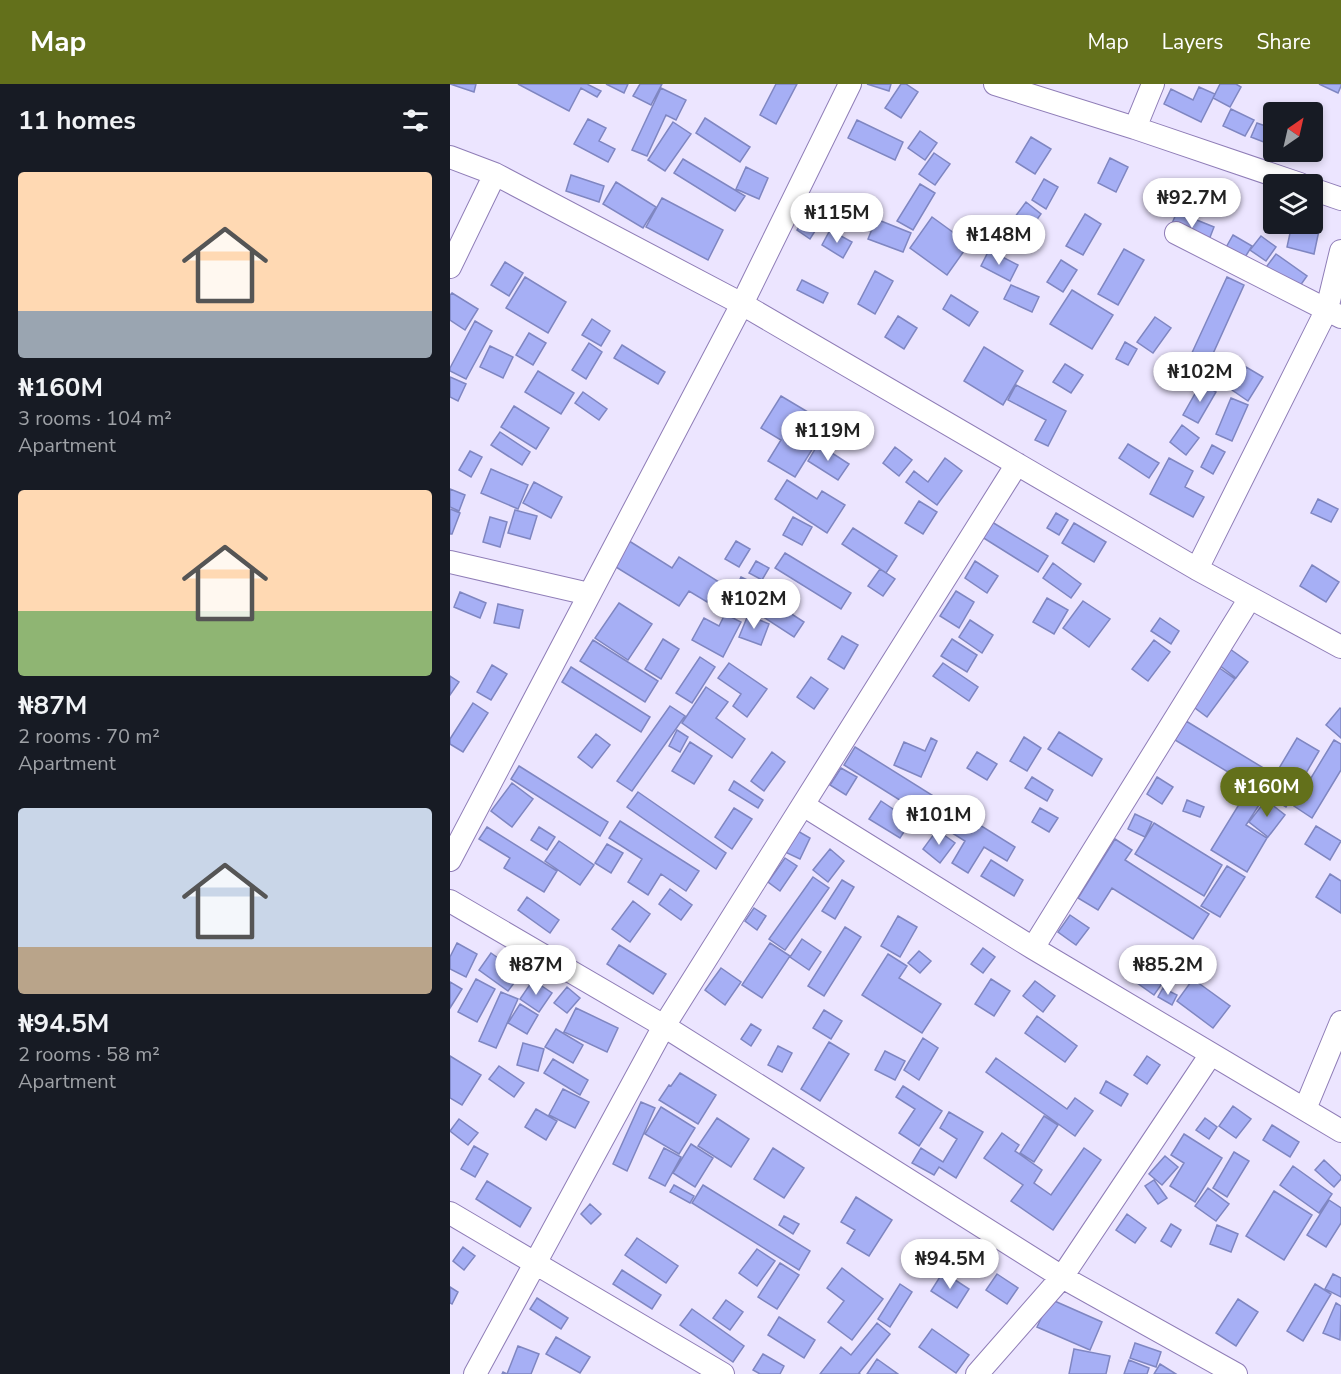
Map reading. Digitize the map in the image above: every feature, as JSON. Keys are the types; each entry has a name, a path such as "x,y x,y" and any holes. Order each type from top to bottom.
{"street":[{"path":"450,860 742,304 850,84"},
{"path":"995,84 1270,174"},
{"path":"1135,129 1154,84"},
{"path":"450,157 495,174 742,304 1197,569 1341,647"},
{"path":"450,267 495,174"},
{"path":"1323,193 1341,199"},
{"path":"1176,233 1334,313"},
{"path":"1197,569 1334,313 1341,251"},
{"path":"476,1374 664,1026 1017,464"},
{"path":"450,562 589,594"},
{"path":"1033,948 1251,598"},
{"path":"803,805 1033,948 1341,1131"},
{"path":"450,901 664,1026 1062,1277 1236,1374"},
{"path":"1305,1109 1341,1022"},
{"path":"977,1374 1062,1277 1211,1054"},
{"path":"450,1212 720,1373"}],"building":[{"path":"450,84 476,84 474,92"},
{"path":"518,84 587,84 601,91 597,97 581,88 569,111"},
{"path":"606,84 628,84 624,93"},
{"path":"640,84 662,84 651,105 633,96"},
{"path":"776,84 797,84 776,124 760,115"},
{"path":"867,84 891,84 889,91"},
{"path":"901,84 906,84 918,92 901,118 885,108"},
{"path":"1220,84 1236,84 1241,87 1230,107 1213,98"},
{"path":"1319,84 1341,84 1341,86 1338,93"},
{"path":"1199,87 1215,94 1201,122 1164,104 1171,89 1193,100"},
{"path":"661,88 686,100 676,120 666,115 647,156 632,150"},
{"path":"1231,109 1254,120 1245,136 1223,126"},
{"path":"705,118 750,147 740,162 696,133"},
{"path":"588,119 606,128 599,141 615,149 608,162 574,144"},
{"path":"857,120 903,142 895,160 848,138"},
{"path":"673,122 691,134 665,171 648,160"},
{"path":"1257,123 1263,125 1263,142 1251,137"},
{"path":"920,131 937,143 925,160 908,148"},
{"path":"1031,137 1051,149 1035,174 1016,162"},
{"path":"934,153 950,164 935,185 919,174"},
{"path":"1110,158 1128,167 1116,192 1098,183"},
{"path":"683,159 745,196 735,211 674,173"},
{"path":"746,167 768,178 759,199 736,189"},
{"path":"571,175 604,186 599,202 566,191"},
{"path":"1044,179 1058,187 1046,209 1032,200"},
{"path":"1178,180 1221,196 1217,208 1173,192"},
{"path":"616,182 656,207 643,228 603,204"},
{"path":"920,184 935,193 913,230 897,221"},
{"path":"662,198 723,230 708,260 646,227"},
{"path":"1026,202 1041,214 1028,232 1012,221"},
{"path":"809,212 822,220 810,239 797,230"},
{"path":"1177,212 1214,227 1207,245 1169,230"},
{"path":"1085,214 1101,224 1083,255 1066,246"},
{"path":"1000,216 1031,239 1021,252 990,229"},
{"path":"932,217 969,244 947,275 910,248"},
{"path":"876,219 911,233 903,252 868,239"},
{"path":"830,230 852,242 843,258 822,245"},
{"path":"1290,234 1318,234 1314,254 1287,247"},
{"path":"1233,235 1252,246 1242,262 1224,251"},
{"path":"1261,236 1276,247 1266,261 1250,250"},
{"path":"1124,249 1144,260 1118,305 1098,294"},
{"path":"989,250 1018,265 1010,281 981,266"},
{"path":"1276,254 1307,276 1295,293 1264,270"},
{"path":"1061,260 1077,270 1063,292 1047,282"},
{"path":"505,262 523,273 509,296 491,285"},
{"path":"875,271 893,281 875,314 858,304"},
{"path":"525,277 566,302 548,333 506,308"},
{"path":"1227,277 1244,285 1202,378 1184,370"},
{"path":"802,280 828,293 823,303 797,290"},
{"path":"1011,285 1039,297 1032,312 1004,299"},
{"path":"1072,290 1113,315 1092,349 1050,324"},
{"path":"452,293 478,309 465,330 450,320 450,295"},
{"path":"951,295 978,312 969,326 943,309"},
{"path":"898,316 917,328 904,349 885,337"},
{"path":"1155,317 1171,328 1153,353 1137,342"},
{"path":"592,319 610,331 601,346 582,335"},
{"path":"475,321 492,331 466,379 450,371 450,368"},
{"path":"529,333 546,343 533,365 516,355"},
{"path":"1125,342 1137,349 1128,365 1116,359"},
{"path":"589,343 602,352 586,379 572,370"},
{"path":"622,345 665,372 658,384 614,358"},
{"path":"490,346 513,357 503,378 480,367"},
{"path":"984,347 1023,371 1003,405 964,381"},
{"path":"1065,364 1083,375 1071,393 1053,382"},
{"path":"1246,367 1263,377 1248,401 1232,390"},
{"path":"538,371 574,393 561,414 525,392"},
{"path":"450,377 466,384 458,401 450,397"},
{"path":"1201,383 1216,392 1198,423 1183,415"},
{"path":"1016,385 1066,411 1048,446 1035,440 1046,420 1008,400"},
{"path":"583,392 607,409 599,420 575,403"},
{"path":"781,396 828,424 795,477 768,461 781,440 761,428"},
{"path":"1231,398 1248,405 1232,441 1216,434"},
{"path":"514,406 549,428 536,449 501,427"},
{"path":"1182,425 1199,438 1186,455 1170,442"},
{"path":"500,432 530,452 522,465 491,445"},
{"path":"818,444 849,464 838,480 808,461"},
{"path":"1128,444 1159,463 1149,478 1119,458"},
{"path":"1212,445 1225,452 1213,474 1201,467"},
{"path":"895,447 912,460 899,476 883,463"},
{"path":"470,451 482,457 471,477 459,470"},
{"path":"945,458 962,471 937,505 906,482 914,471 928,482"},
{"path":"1169,458 1193,471 1185,487 1204,497 1193,517 1150,494"},
{"path":"491,469 528,485 518,509 481,493"},
{"path":"787,480 817,499 822,491 845,505 827,533 775,499"},
{"path":"534,482 562,497 551,518 523,503"},
{"path":"450,489 465,495 459,511 450,507"},
{"path":"1318,499 1338,509 1331,522 1311,513"},
{"path":"919,501 937,512 923,534 905,523"},
{"path":"450,509 460,513 452,534 450,534"},
{"path":"515,510 537,516 530,539 508,533"},
{"path":"1056,513 1068,520 1059,535 1047,528"},
{"path":"490,517 507,522 500,547 483,542"},
{"path":"793,517 812,527 802,545 783,535"},
{"path":"992,522 1048,556 1038,572 982,537"},
{"path":"1074,523 1106,542 1094,562 1062,543"},
{"path":"853,528 897,556 886,573 842,544"},
{"path":"626,539 672,568 679,557 719,582 707,602 689,591 679,606 611,564"},
{"path":"736,541 750,549 739,567 725,559"},
{"path":"785,553 851,593 841,609 775,568"},
{"path":"756,561 769,568 762,580 749,573"},
{"path":"975,561 998,576 987,593 965,578"},
{"path":"1053,563 1081,584 1071,598 1043,578"},
{"path":"1312,565 1339,582 1326,602 1300,586"},
{"path":"880,569 895,579 883,596 868,586"},
{"path":"741,577 760,586 749,610 730,601"},
{"path":"956,591 974,602 959,628 940,616"},
{"path":"460,592 486,603 480,618 454,607"},
{"path":"764,596 804,622 794,637 754,611"},
{"path":"1047,598 1068,610 1054,634 1033,622"},
{"path":"1083,601 1110,619 1089,647 1063,628"},
{"path":"619,603 652,624 628,660 595,638"},
{"path":"498,604 523,610 519,628 494,623"},
{"path":"725,614 741,622 723,657 692,640 704,618 719,626"},
{"path":"748,615 769,624 761,645 739,637"},
{"path":"1160,618 1179,631 1171,644 1151,631"},
{"path":"970,620 993,635 982,653 959,637"},
{"path":"842,636 858,645 844,669 828,659"},
{"path":"663,639 679,649 661,679 645,669"},
{"path":"952,639 977,655 967,672 941,656"},
{"path":"593,640 658,681 645,702 580,661"},
{"path":"1154,640 1170,652 1148,681 1132,669"},
{"path":"1230,649 1248,662 1236,678 1219,665"},
{"path":"700,657 715,667 692,703 676,693"},
{"path":"729,663 767,689 747,717 733,706 741,694 718,678"},
{"path":"943,663 978,687 969,701 933,676"},
{"path":"492,665 507,674 491,700 477,692"},
{"path":"571,667 650,717 641,732 562,682"},
{"path":"1218,667 1235,679 1207,717 1191,705"},
{"path":"450,676 459,682 450,695"},
{"path":"811,677 828,689 814,709 797,697"},
{"path":"706,687 728,702 716,718 745,739 732,758 682,723"},
{"path":"473,703 488,713 463,752 450,744 450,739"},
{"path":"670,706 685,716 632,791 617,781"},
{"path":"1341,709 1341,738 1326,725"},
{"path":"1186,721 1275,775 1297,738 1319,751 1286,807 1175,740"},
{"path":"677,730 688,737 680,752 669,746"},
{"path":"1059,732 1102,759 1092,776 1048,749"},
{"path":"596,734 610,745 592,768 578,757"},
{"path":"1024,737 1041,748 1027,771 1010,761"},
{"path":"931,738 937,741 921,777 894,765 904,742 925,751"},
{"path":"1334,740 1341,744 1341,770 1312,818 1294,806"},
{"path":"690,742 712,756 694,784 672,771"},
{"path":"855,747 1015,847 1007,861 984,847 968,873 952,863 965,841 844,765"},
{"path":"772,752 785,762 764,791 751,781"},
{"path":"977,752 997,764 987,780 967,768"},
{"path":"519,766 608,822 600,836 511,779"},
{"path":"841,768 857,777 846,795 830,785"},
{"path":"1032,777 1053,790 1047,801 1025,788"},
{"path":"1157,777 1173,787 1162,804 1147,794"},
{"path":"734,781 763,800 758,808 729,790"},
{"path":"512,783 533,799 512,827 491,811"},
{"path":"638,792 726,853 716,869 627,807"},
{"path":"1246,793 1261,802 1246,825 1267,838 1247,872 1211,850"},
{"path":"1187,800 1204,807 1200,817 1183,811"},
{"path":"1266,800 1285,815 1268,837 1249,822"},
{"path":"881,801 911,821 900,838 869,819"},
{"path":"734,808 752,819 732,849 715,837"},
{"path":"1040,808 1058,818 1049,832 1032,822"},
{"path":"1135,814 1152,822 1145,837 1128,829"},
{"path":"620,821 699,871 686,891 661,874 648,895 628,882 642,859 609,838"},
{"path":"1154,823 1222,865 1204,896 1135,854"},
{"path":"1316,826 1341,841 1330,860 1305,844"},
{"path":"487,827 557,871 544,892 504,868 510,858 479,839"},
{"path":"539,827 555,837 547,850 531,840"},
{"path":"796,830 810,838 800,859 785,852"},
{"path":"937,830 955,843 940,863 923,849"},
{"path":"1115,839 1132,850 1125,860 1209,914 1193,939 1112,888 1098,910 1078,898"},
{"path":"559,841 594,865 580,885 545,861"},
{"path":"607,844 623,853 611,873 595,863"},
{"path":"830,849 844,861 828,882 813,870"},
{"path":"785,858 797,866 780,891 768,882"},
{"path":"991,860 1023,880 1014,896 981,876"},
{"path":"1227,866 1245,877 1220,917 1201,906"},
{"path":"1330,874 1341,881 1341,913 1316,897"},
{"path":"813,877 829,888 785,950 769,939"},
{"path":"842,880 854,887 835,919 822,911"},
{"path":"670,889 692,905 681,920 659,904"},
{"path":"527,897 559,920 550,933 518,910"},
{"path":"633,901 650,914 630,942 612,929"},
{"path":"754,908 766,916 757,930 745,921"},
{"path":"1070,915 1089,928 1076,945 1058,932"},
{"path":"898,916 917,927 900,957 881,946"},
{"path":"845,927 861,937 824,996 808,986"},
{"path":"802,939 821,952 809,970 790,957"},
{"path":"457,943 477,954 466,977 450,969 450,957"},
{"path":"770,943 790,956 762,998 742,985"},
{"path":"619,945 666,974 653,994 607,964"},
{"path":"983,948 995,957 983,973 971,964"},
{"path":"1152,949 1175,965 1154,995 1130,978"},
{"path":"919,951 931,961 920,973 908,963"},
{"path":"491,953 521,974 508,991 479,970"},
{"path":"888,954 907,966 899,978 941,1004 922,1033 862,995"},
{"path":"721,968 741,982 725,1005 705,990"},
{"path":"476,979 495,989 477,1022 458,1012"},
{"path":"991,979 1010,991 994,1016 975,1004"},
{"path":"1193,979 1230,1006 1213,1028 1177,1001"},
{"path":"533,980 552,993 539,1012 520,999"},
{"path":"1035,981 1055,996 1043,1012 1023,996"},
{"path":"450,982 462,989 450,1008"},
{"path":"567,987 580,998 567,1013 554,1003"},
{"path":"1163,988 1177,995 1172,1005 1158,997"},
{"path":"501,992 518,999 496,1048 479,1041"},
{"path":"520,1004 538,1015 527,1034 508,1023"},
{"path":"576,1008 618,1028 607,1052 564,1032"},
{"path":"824,1010 842,1021 831,1039 813,1028"},
{"path":"1037,1016 1077,1046 1065,1062 1025,1033"},
{"path":"751,1024 761,1030 751,1046 741,1039"},
{"path":"556,1029 583,1045 573,1063 545,1047"},
{"path":"923,1038 938,1048 919,1080 904,1070"},
{"path":"829,1042 849,1054 820,1101 801,1089"},
{"path":"523,1043 544,1049 538,1071 517,1065"},
{"path":"778,1046 792,1053 782,1072 768,1065"},
{"path":"885,1051 905,1061 895,1080 875,1070"},
{"path":"450,1056 481,1075 462,1105 450,1098"},
{"path":"1147,1056 1160,1065 1147,1084 1134,1075"},
{"path":"996,1058 1067,1109 1075,1098 1093,1111 1075,1136 986,1072"},
{"path":"553,1059 588,1080 580,1095 544,1073"},
{"path":"499,1066 524,1083 514,1097 489,1079"},
{"path":"680,1073 716,1095 698,1124 659,1100"},
{"path":"1106,1081 1128,1094 1121,1106 1100,1093"},
{"path":"903,1086 942,1111 919,1146 899,1133 915,1109 896,1097"},
{"path":"563,1089 589,1102 575,1128 549,1115"},
{"path":"641,1102 655,1108 627,1171 613,1164"},
{"path":"1233,1106 1251,1119 1236,1138 1219,1126"},
{"path":"661,1107 695,1128 679,1154 645,1134"},
{"path":"536,1109 557,1121 546,1140 525,1127"},
{"path":"949,1112 983,1132 956,1178 939,1167 934,1175 912,1163 921,1148 943,1162 957,1139 940,1128"},
{"path":"1044,1116 1058,1125 1034,1162 1020,1153"},
{"path":"717,1118 749,1139 731,1167 698,1146"},
{"path":"1205,1118 1217,1127 1209,1139 1196,1130"},
{"path":"459,1119 478,1133 468,1145 450,1131"},
{"path":"1272,1125 1299,1142 1290,1157 1263,1140"},
{"path":"1002,1133 1019,1145 1015,1151 1042,1170 1034,1183 1051,1195 1084,1148 1101,1160 1053,1230 1011,1201 1023,1185 984,1158"},
{"path":"1184,1134 1222,1158 1195,1202 1170,1186 1184,1163 1171,1155"},
{"path":"691,1144 713,1158 695,1187 673,1173"},
{"path":"474,1146 488,1154 475,1177 461,1169"},
{"path":"664,1148 681,1157 665,1186 649,1178"},
{"path":"773,1148 804,1168 784,1198 754,1179"},
{"path":"1234,1152 1249,1161 1227,1197 1213,1188"},
{"path":"1165,1156 1178,1167 1162,1185 1149,1174"},
{"path":"1324,1160 1341,1176 1334,1187 1315,1170"},
{"path":"1293,1166 1332,1194 1319,1213 1280,1185"},
{"path":"1154,1180 1167,1198 1158,1204 1145,1186"},
{"path":"487,1181 531,1208 520,1227 476,1199"},
{"path":"674,1185 694,1196 690,1203 670,1192"},
{"path":"703,1185 810,1251 799,1270 692,1203"},
{"path":"1208,1188 1229,1204 1216,1221 1195,1206"},
{"path":"1274,1191 1312,1215 1284,1260 1246,1236"},
{"path":"856,1197 892,1220 869,1256 847,1243 855,1230 841,1222"},
{"path":"1329,1200 1341,1208 1341,1223 1326,1247 1307,1235"},
{"path":"590,1204 601,1214 591,1224 581,1214"},
{"path":"1127,1214 1146,1228 1135,1243 1116,1230"},
{"path":"784,1216 799,1224 793,1234 779,1225"},
{"path":"1171,1224 1181,1230 1171,1247 1161,1241"},
{"path":"1217,1225 1238,1234 1231,1252 1210,1244"},
{"path":"637,1238 678,1266 666,1283 625,1255"},
{"path":"463,1247 475,1256 464,1270 453,1261"},
{"path":"757,1249 775,1261 757,1286 739,1273"},
{"path":"780,1263 799,1275 777,1309 758,1297"},
{"path":"842,1268 883,1299 852,1340 828,1322 844,1301 827,1288"},
{"path":"622,1270 661,1295 652,1309 613,1284"},
{"path":"943,1272 969,1289 957,1308 931,1291"},
{"path":"997,1274 1018,1288 1007,1304 986,1290"},
{"path":"1333,1274 1341,1278 1341,1297 1325,1289"},
{"path":"900,1284 912,1292 890,1327 878,1319"},
{"path":"1315,1284 1331,1294 1303,1341 1287,1331"},
{"path":"450,1287 458,1292 452,1304 450,1303"},
{"path":"537,1298 568,1318 561,1329 530,1309"},
{"path":"1050,1299 1102,1322 1090,1350 1037,1327"},
{"path":"1238,1299 1258,1312 1236,1346 1216,1333"},
{"path":"726,1300 743,1312 730,1330 713,1318"},
{"path":"1336,1303 1341,1306 1340,1340 1323,1333"},
{"path":"692,1309 744,1346 733,1362 680,1325"},
{"path":"779,1317 815,1340 804,1358 768,1335"},
{"path":"877,1323 890,1334 860,1374 820,1374 841,1347 851,1355"},
{"path":"932,1329 969,1355 956,1373 919,1347"},
{"path":"556,1337 590,1357 580,1373 546,1354"},
{"path":"1135,1343 1161,1352 1156,1367 1130,1358"},
{"path":"518,1346 539,1354 531,1374 507,1374"},
{"path":"1074,1349 1110,1356 1106,1374 1069,1374"},
{"path":"763,1354 784,1366 780,1374 760,1374 753,1370"},
{"path":"877,1359 898,1374 867,1374"},
{"path":"1129,1360 1149,1368 1147,1374 1124,1374"},
{"path":"1160,1364 1176,1374 1154,1374"}]}
